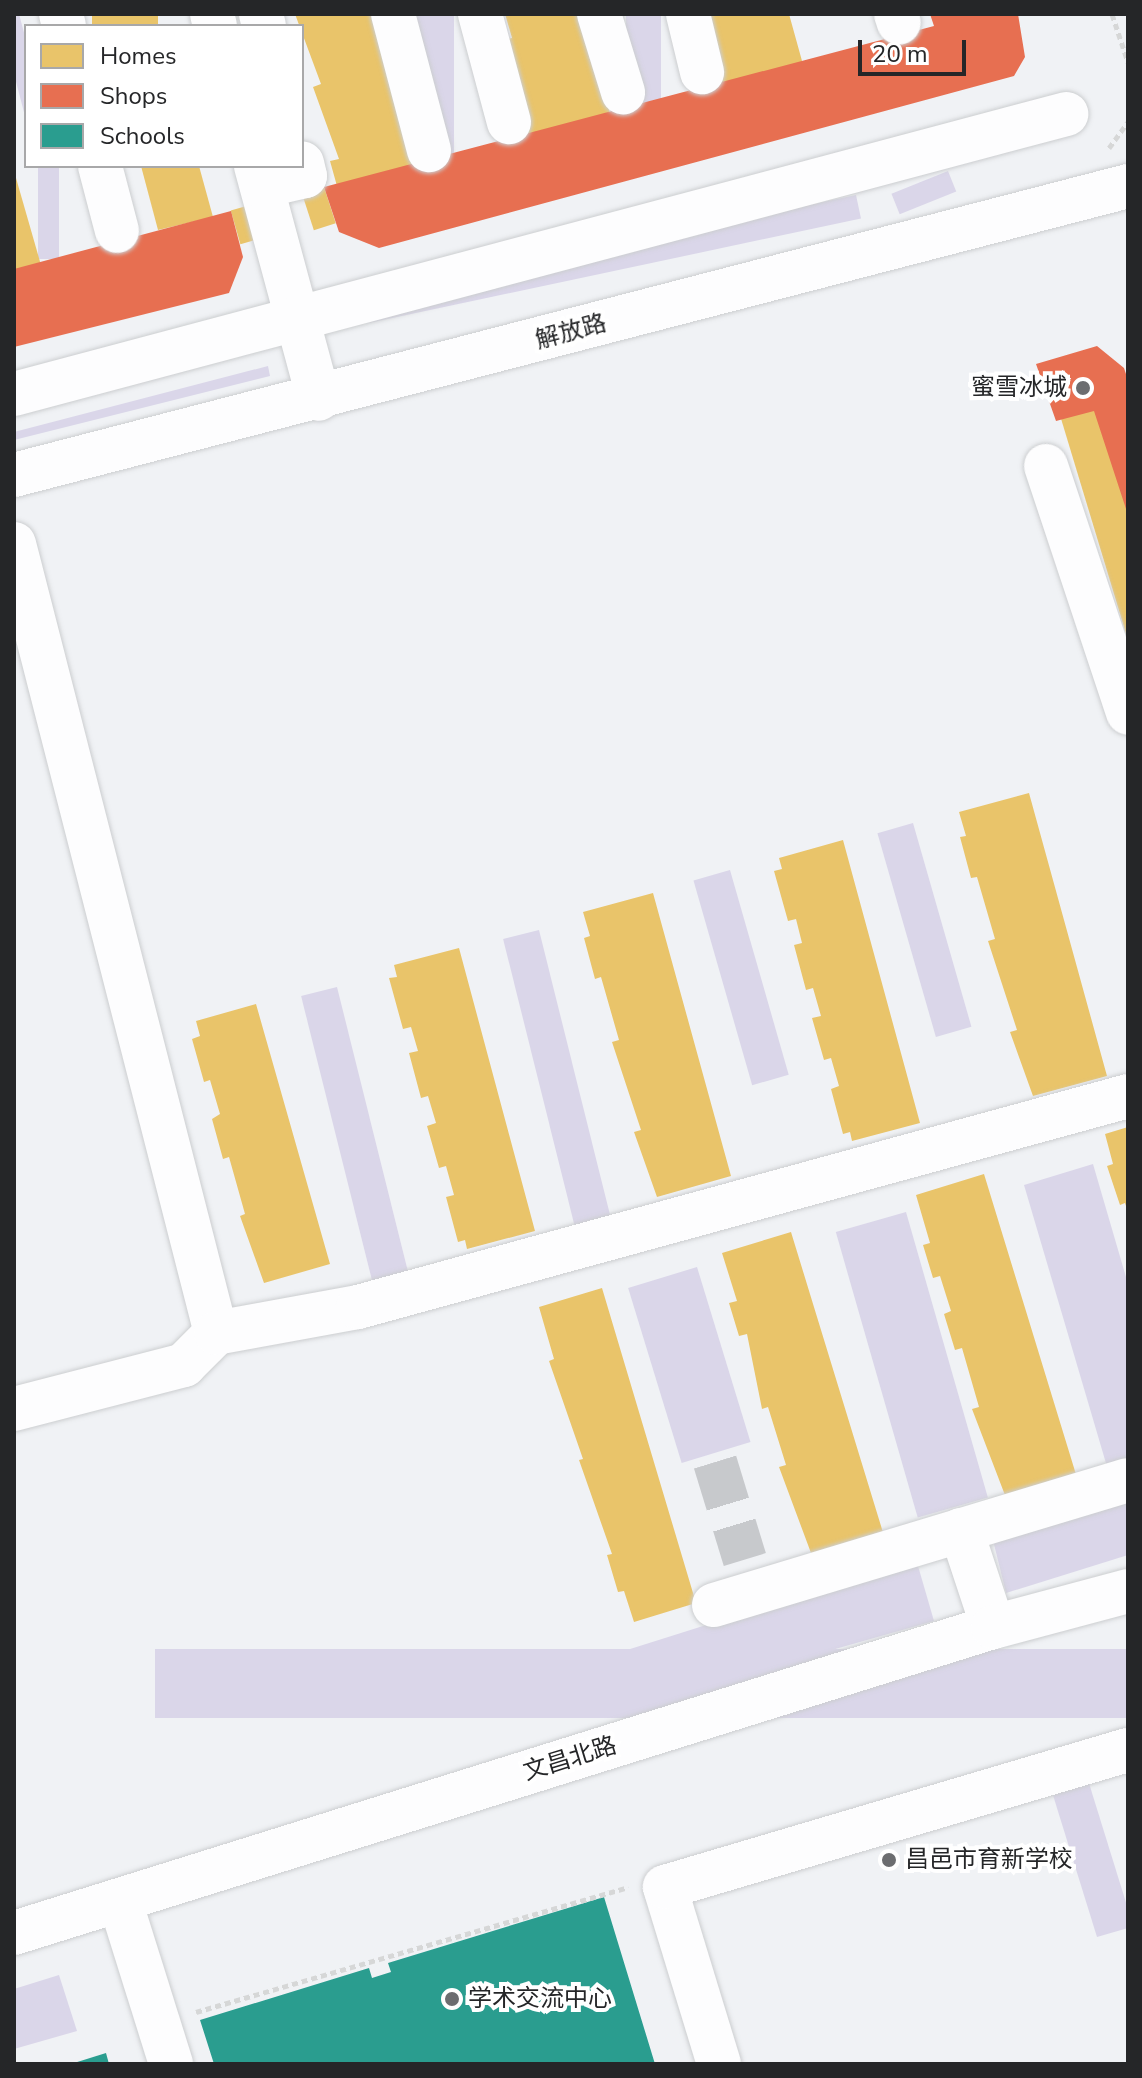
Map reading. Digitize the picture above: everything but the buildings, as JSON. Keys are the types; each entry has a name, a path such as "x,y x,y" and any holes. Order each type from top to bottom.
{"street":[{"path":"393,14 429,150"},
{"path":"480,14 509,122"},
{"path":"599,14 623,92"},
{"path":"688,14 702,72"},
{"path":"14,394 298,321 1066,114"},
{"path":"101,168 117,231"},
{"path":"303,168 305,176 259,176 319,399"},
{"name":"解放路","path":"14,475 319,399 1128,186"},
{"path":"1046,466 1128,713"},
{"path":"14,544 216,1333"},
{"path":"14,1409 184,1365 216,1333 358,1307 1128,1096"},
{"path":"714,1605 750,1576 961,1530 1128,1480"},
{"path":"961,1530 993,1627"},
{"name":"文昌北路","path":"14,1933 993,1627 1128,1591"},
{"path":"719,2064 665,1887 1128,1750"},
{"path":"120,1901 164,2044"}],"path":[{"path":"1112,14 1128,62"},
{"path":"164,2044 619,1887 665,1887"}],"shaded area":[{"path":"14,14 19,14 24,33 24,112 14,74"},
{"path":"415,14 454,14 454,158 415,158"},
{"path":"626,14 661,14 661,104 626,104"},
{"path":"38,168 59,168 59,259 38,259"},
{"path":"948,171 956,191 900,214 891,194"},
{"path":"856,195 861,218 370,323 365,299"},
{"path":"268,366 270,376 14,440 14,432"},
{"path":"913,823 971,1027 936,1037 877,833"},
{"path":"730,870 789,1075 752,1085 693,880"},
{"path":"539,930 611,1217 575,1226 503,939"},
{"path":"337,987 409,1274 373,1283 301,996"},
{"path":"1093,1164 1128,1284 1128,1464 1108,1470 1024,1185"},
{"path":"906,1212 988,1497 918,1518 836,1232"},
{"path":"697,1267 751,1442 682,1463 628,1288"},
{"path":"1128,1493 1128,1555 1006,1593 992,1536"},
{"path":"916,1559 934,1621 645,1703 627,1650"},
{"path":"155,1649 1128,1649 1128,1718 155,1718"},
{"path":"1088,1780 1128,1909 1128,1928 1097,1937 1052,1792"},
{"path":"59,1975 77,2031 14,2049 14,1989"}],"tunnel":[{"path":"715,1462 745,1560"}],"place":[{"name":"蜜雪冰城","path":"1083,388"},
{"name":"昌邑市育新学校","path":"889,1860"},
{"name":"学术交流中心","path":"452,1999"}]}
